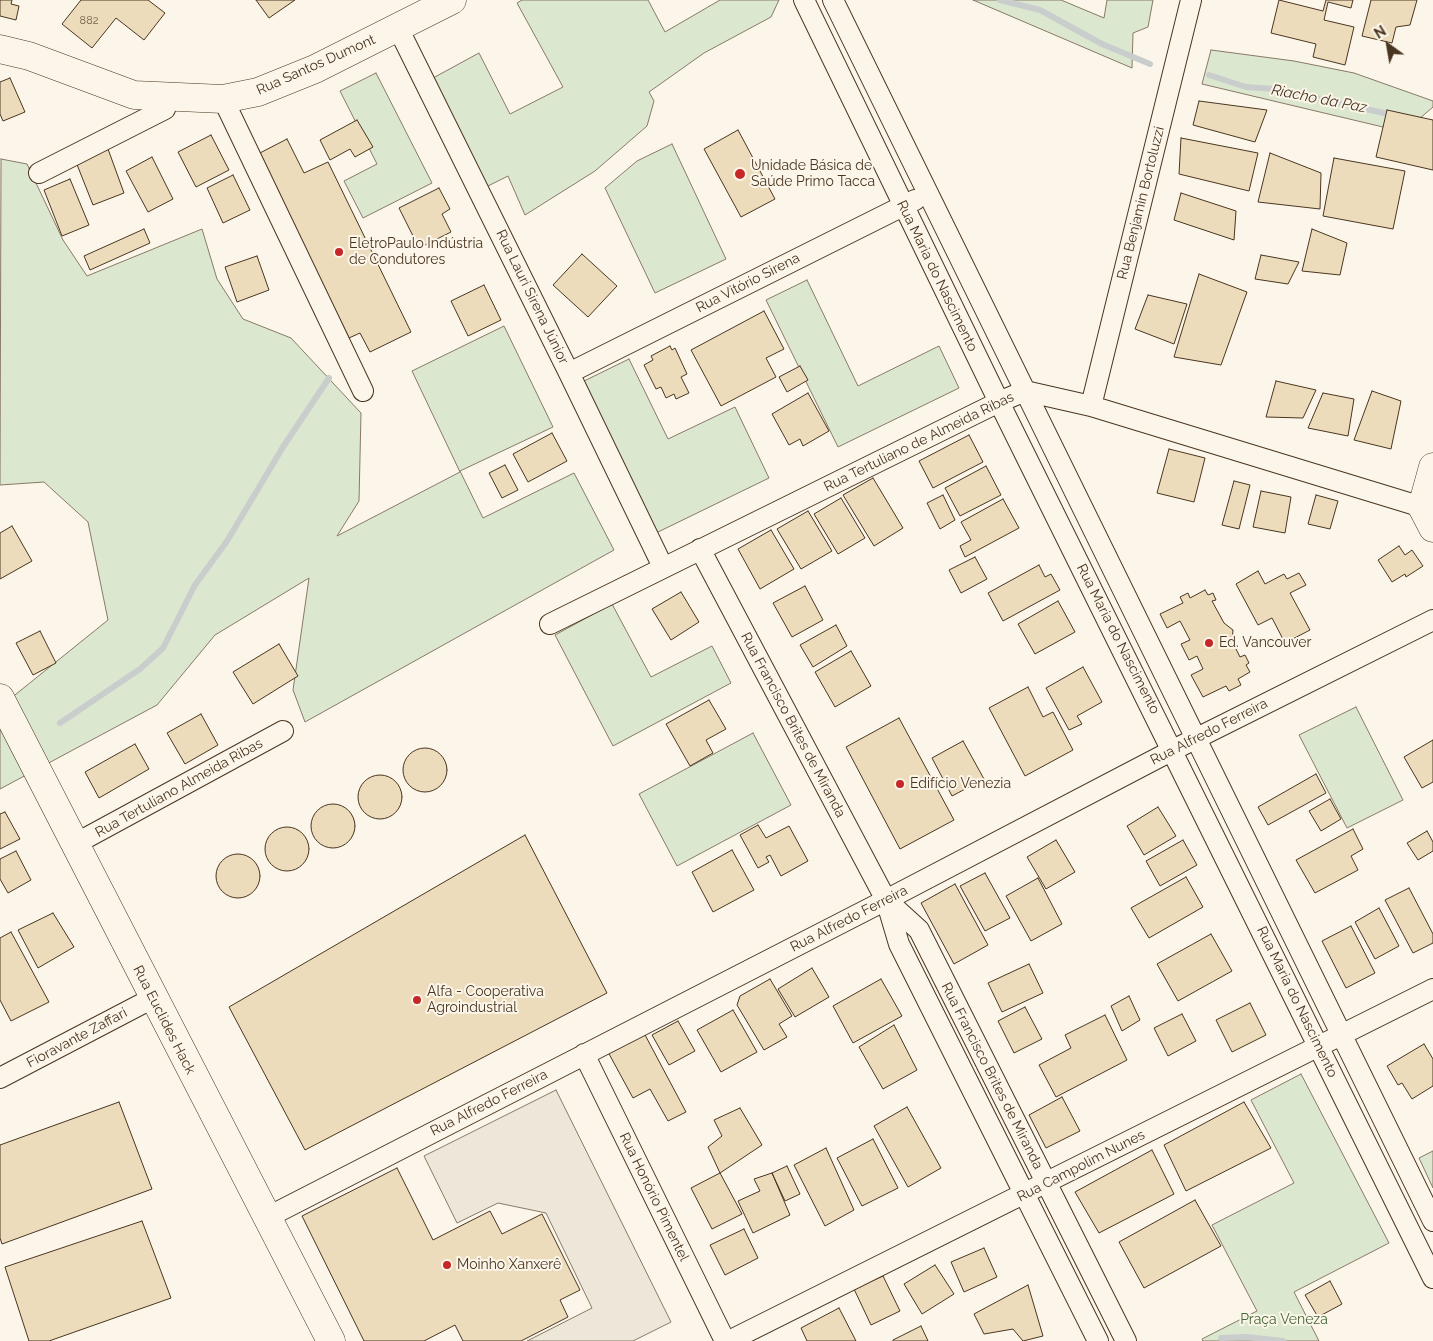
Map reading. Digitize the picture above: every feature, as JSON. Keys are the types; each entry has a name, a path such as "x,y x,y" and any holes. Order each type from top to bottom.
{"main road":[{"name":"Rua Santos Dumont","path":"0,49 29,56 134,94 224,99 258,92 315,68 452,0"},
{"path":"1428,518 1433,467"},
{"name":"Rua Euclides Hack","path":"0,698 331,1341"}],"street":[{"name":"Rua Maria do Nascimento","path":"804,0 902,205 1433,1278"},
{"name":"Rua Maria do Nascimento","path":"833,0 1433,1221"},
{"name":"Rua Benjamin Bortoluzzi","path":"1090,406 1191,0"},
{"name":"Rua Lauri Sirena Júnior","path":"398,28 570,373 663,567"},
{"path":"38,173 166,109 169,96"},
{"path":"224,99 363,392"},
{"name":"Rua Vitório Sirena","path":"570,373 902,205 928,194"},
{"name":"Rua Tertuliano de Almeida Ribas","path":"550,624 999,402 1025,391 1090,406 1428,518"},
{"name":"Rua Francisco Brites de Miranda","path":"700,549 886,900 899,944 1098,1341"},
{"name":"Rua Alfredo Ferreira","path":"266,1218 886,900 1173,750 1433,620"},
{"name":"Rua Tertuliano Almeida Ribas","path":"75,844 284,731"},
{"path":"1230,865 1252,854"},
{"name":"Rua Francisco Brites de Miranda","path":"886,900 919,930 1126,1341"},
{"path":"1268,944 1291,932"},
{"name":"Rua Campolim Nunes","path":"727,1341 1433,989"},
{"path":"931,1007 952,996"},
{"name":"Fioravante Zaffari","path":"0,1078 153,998"},
{"name":"Rua Honório Pimentel","path":"584,1054 727,1341"},
{"path":"974,1094 996,1083"},
{"path":"1374,1159 1398,1149"},
{"path":"1413,1238 1433,1229"},
{"path":"1079,1305 1101,1293"}],"green space":[{"path":"522,0 648,0 665,32 720,0 779,0 771,17 704,53 649,92 654,101 647,126 595,171 525,215 508,176 486,187 433,78 479,53 510,114 563,87 517,3"},
{"path":"973,0 1061,0 1104,18 1107,0 1153,0 1148,27 1133,33 1132,68"},
{"path":"1211,50 1294,61 1354,73 1433,101 1433,107 1404,132 1202,84"},
{"path":"376,73 432,183 363,218 344,181 377,164 340,91"},
{"path":"672,144 726,259 655,293 605,188 637,161"},
{"path":"1,159 27,164 63,240 87,276 202,229 217,279 243,319 291,338 361,413 359,501 337,536 460,472 412,371 504,326 553,427 460,471 483,518 574,473 614,550 305,722 293,690 309,578 215,635 157,705 0,789 0,707 108,620 88,522 44,482 0,485"},
{"path":"807,280 858,386 939,346 959,388 838,447 766,300"},
{"path":"629,359 668,439 735,407 769,478 656,533 582,382"},
{"path":"612,604 651,677 712,646 731,683 613,746 555,635"},
{"path":"1356,707 1403,800 1347,828 1299,735"},
{"path":"753,733 791,805 677,866 639,794"},
{"name":"Praça Veneza","path":"1301,1074 1389,1243 1294,1292 1319,1341 1203,1341 1202,1339 1257,1311 1212,1225 1294,1183 1251,1100"},
{"path":"1433,1151 1433,1188 1419,1158"}],"shaded area":[{"path":"556,1090 671,1322 633,1341 527,1341 592,1308 546,1213 498,1203 457,1223 424,1156"}],"building":[{"path":"0,0 12,0 11,4 19,6 16,20 0,16"},
{"path":"81,0 148,0 165,13 144,40 116,18 92,48 62,24"},
{"path":"256,0 295,0 269,18"},
{"path":"1279,0 1323,11 1326,0 1353,0 1351,8 1328,2 1324,20 1354,27 1345,65 1313,57 1316,44 1271,33"},
{"path":"1371,0 1417,0 1410,25 1396,27 1392,43 1362,36"},
{"path":"10,78 25,112 3,121 0,114 0,82"},
{"path":"1199,101 1267,110 1255,142 1193,125"},
{"path":"1387,110 1433,120 1433,170 1376,157"},
{"path":"357,120 373,147 355,157 350,149 330,160 320,140"},
{"name":"Unidade Básica de Saúde Primo Tacca","path":"738,130 775,199 741,217 704,149"},
{"path":"211,135 229,170 196,187 178,152"},
{"path":"1181,138 1258,153 1249,191 1179,174"},
{"name":"EletroPaulo Indústria de Condutores","path":"287,139 304,173 328,162 411,332 370,352 360,333 349,338 258,154"},
{"path":"108,149 124,193 93,205 76,162"},
{"path":"1270,153 1321,173 1320,209 1258,202"},
{"path":"152,157 173,199 148,212 126,171"},
{"path":"1334,158 1405,171 1393,229 1323,216"},
{"path":"233,175 250,210 223,223 207,188"},
{"path":"70,179 89,225 62,236 44,190"},
{"path":"439,188 450,209 442,214 451,232 419,248 399,208"},
{"path":"1181,193 1236,211 1234,240 1174,220"},
{"path":"144,229 150,243 90,270 84,256"},
{"path":"1312,229 1347,243 1340,275 1302,271"},
{"path":"582,254 617,286 588,317 553,285"},
{"path":"1261,255 1299,262 1288,284 1255,279"},
{"path":"257,256 269,290 237,302 225,267"},
{"path":"1199,274 1247,292 1221,365 1174,357"},
{"path":"484,285 501,320 468,336 451,301"},
{"path":"1148,295 1187,304 1174,344 1135,329"},
{"path":"764,311 784,349 766,358 776,377 721,406 691,350"},
{"path":"670,346 672,350 675,348 687,374 681,377 689,393 676,399 674,394 666,398 661,387 656,389 644,365 653,360 651,356"},
{"path":"800,366 808,380 787,392 779,377"},
{"path":"1276,381 1316,390 1303,418 1266,417"},
{"path":"1372,391 1401,401 1391,449 1354,440"},
{"path":"808,393 829,431 803,446 800,439 789,445 772,414"},
{"path":"1323,393 1354,399 1348,436 1308,428"},
{"path":"552,433 567,461 528,482 513,454"},
{"path":"969,435 983,462 933,488 919,461"},
{"path":"1169,449 1205,458 1194,502 1157,493"},
{"path":"505,465 518,490 502,498 489,473"},
{"path":"986,466 1001,495 960,516 945,488"},
{"path":"873,478 903,528 874,546 843,495"},
{"path":"1234,481 1250,485 1239,529 1222,525"},
{"path":"1261,491 1291,497 1285,533 1253,527"},
{"path":"943,495 955,520 940,529 927,503"},
{"path":"1316,495 1338,501 1330,529 1308,524"},
{"path":"841,498 865,538 838,554 814,514"},
{"path":"1003,499 1019,528 965,557 960,546 971,540 961,522"},
{"path":"808,511 832,551 801,569 777,529"},
{"path":"12,526 32,561 0,579 0,533"},
{"path":"771,530 794,569 760,589 738,549"},
{"path":"1399,546 1405,555 1412,550 1423,566 1406,577 1405,574 1392,582 1378,560"},
{"path":"975,557 987,579 961,593 949,570"},
{"path":"1039,565 1045,577 1051,574 1060,590 1003,621 988,593"},
{"path":"1258,571 1265,584 1284,574 1287,579 1299,573 1306,585 1290,593 1310,630 1285,643 1272,618 1258,625 1236,584"},
{"path":"805,586 823,620 792,637 773,603"},
{"name":"Ed. Vancouver","path":"1205,590 1208,595 1213,593 1216,600 1212,601 1224,623 1233,630 1232,641 1240,657 1245,655 1249,663 1246,665 1250,672 1238,679 1241,685 1229,691 1226,686 1203,697 1191,675 1203,669 1197,656 1189,660 1181,644 1190,640 1180,621 1167,628 1160,614 1183,603 1180,597 1188,593 1190,598"},
{"path":"681,592 699,622 671,640 652,609"},
{"path":"1058,601 1075,632 1035,654 1018,624"},
{"path":"836,625 847,646 813,667 800,645"},
{"path":"40,631 56,663 33,675 16,643"},
{"path":"279,644 298,676 253,704 233,672"},
{"path":"851,651 871,686 835,707 815,672"},
{"path":"1083,667 1102,702 1077,716 1082,724 1069,730 1046,688"},
{"path":"1028,687 1043,717 1053,712 1073,750 1025,776 989,708"},
{"path":"709,700 726,729 706,740 713,753 690,766 666,724"},
{"path":"201,714 218,745 185,764 167,733"},
{"name":"Edifício Venezia","path":"899,718 954,820 900,849 846,747"},
{"path":"1433,740 1433,782 1422,788 1404,757"},
{"path":"963,741 984,779 952,796 932,758"},
{"path":"135,744 149,769 99,798 85,772"},
{"path":"429,748 441,754 446,761 446,779 441,786 434,791 421,792 413,789 406,782 403,766 406,758 413,751"},
{"path":"1316,774 1326,793 1268,825 1258,807"},
{"path":"384,775 396,781 401,788 401,806 396,813 389,818 376,819 368,816 361,809 358,793 361,785 368,778"},
{"path":"1330,799 1341,819 1321,831 1309,811"},
{"path":"337,804 349,810 354,817 354,835 349,842 342,847 329,848 321,845 314,838 311,822 314,814 321,807"},
{"path":"1158,807 1176,836 1144,855 1127,826"},
{"path":"5,812 20,839 0,849 0,814"},
{"path":"758,825 766,838 789,826 808,861 781,876 770,855 766,857 769,862 758,868 740,835"},
{"path":"291,827 303,833 308,840 308,858 303,865 296,870 283,871 275,868 268,861 265,845 268,837 275,830"},
{"path":"1353,829 1363,849 1351,856 1358,870 1315,893 1296,860"},
{"path":"1427,831 1433,842 1433,851 1418,860 1407,843"},
{"name":"Alfa - Cooperativa Agroindustrial","path":"525,835 607,993 305,1150 229,1007"},
{"path":"1056,840 1075,872 1046,889 1027,857"},
{"path":"1183,840 1197,865 1160,886 1146,861"},
{"path":"732,850 754,890 713,912 692,872"},
{"path":"16,851 31,880 8,893 0,879 0,859"},
{"path":"242,854 254,860 259,867 259,885 254,892 247,897 234,898 226,895 219,888 216,872 219,864 226,857"},
{"path":"985,873 1010,918 985,931 960,886"},
{"path":"1186,877 1203,907 1149,938 1131,908"},
{"path":"1038,878 1062,924 1031,941 1006,896"},
{"path":"955,884 988,945 954,964 921,903"},
{"path":"1409,888 1433,934 1433,943 1413,953 1385,900"},
{"path":"1379,908 1399,946 1375,959 1355,922"},
{"path":"53,913 74,947 38,968 18,930"},
{"path":"1351,926 1375,973 1346,988 1322,941"},
{"path":"11,932 49,1002 11,1021 0,1000 0,938"},
{"path":"1211,934 1232,971 1178,1001 1157,964"},
{"path":"1029,964 1043,993 1002,1012 988,983"},
{"path":"812,968 829,997 795,1017 778,989"},
{"path":"770,979 792,1016 779,1024 787,1037 764,1050 737,1005 740,996"},
{"path":"881,979 902,1016 853,1043 833,1006"},
{"path":"1129,996 1140,1020 1122,1031 1111,1006"},
{"path":"1250,1003 1266,1035 1232,1052 1216,1020"},
{"path":"1025,1007 1042,1039 1014,1053 998,1021"},
{"path":"733,1010 757,1052 721,1072 697,1030"},
{"path":"1182,1014 1196,1041 1168,1056 1154,1028"},
{"path":"1105,1015 1127,1060 1056,1097 1039,1065 1071,1048 1065,1035"},
{"path":"678,1021 695,1051 669,1065 652,1035"},
{"path":"894,1025 917,1070 883,1089 859,1047"},
{"path":"644,1033 686,1112 668,1121 650,1089 633,1098 608,1052"},
{"path":"1424,1044 1433,1059 1433,1086 1412,1099 1402,1083 1398,1085 1387,1066"},
{"path":"1062,1097 1080,1131 1046,1148 1029,1115"},
{"path":"119,1102 152,1189 2,1244 0,1238 0,1145"},
{"path":"1244,1102 1271,1148 1186,1191 1164,1145"},
{"path":"907,1107 941,1168 908,1187 874,1126"},
{"path":"740,1108 762,1145 720,1173 708,1147 722,1136 714,1120"},
{"path":"873,1139 898,1188 862,1206 837,1158"},
{"path":"826,1148 854,1210 825,1226 794,1165"},
{"path":"1152,1150 1174,1194 1099,1233 1075,1192"},
{"path":"787,1166 800,1194 785,1201 772,1173"},
{"name":"Moinho Xanxerê","path":"397,1168 433,1240 490,1211 502,1234 542,1214 580,1290 560,1300 568,1317 521,1341 463,1341 455,1325 424,1341 364,1341 302,1216"},
{"path":"720,1173 742,1214 712,1229 691,1188"},
{"path":"772,1173 790,1215 753,1233 738,1201 760,1191 754,1179"},
{"path":"1195,1200 1221,1246 1144,1288 1119,1242"},
{"path":"142,1221 171,1298 49,1341 29,1341 5,1267"},
{"path":"744,1229 758,1258 725,1275 710,1245"},
{"path":"984,1248 997,1277 964,1292 951,1262"},
{"path":"935,1265 954,1294 922,1314 904,1284"},
{"path":"883,1276 900,1311 871,1325 854,1289"},
{"path":"1330,1281 1342,1304 1318,1317 1305,1295"},
{"path":"1028,1285 1043,1336 1023,1341 1013,1329 984,1334 974,1314"},
{"path":"839,1308 856,1341 807,1341 801,1328"},
{"path":"921,1326 928,1341 893,1341 893,1340"}],"waterway":[{"name":"Riacho da Paz","path":"1000,0 1040,10 1102,44 1150,64"},
{"name":"Riacho da Paz","path":"1209,75 1246,87 1275,89 1393,115"},
{"path":"60,723 140,669 163,648 195,585 227,541 283,447 329,378"},
{"path":"1221,1338 1246,1337 1283,1341"}],"place":[{"name":"Unidade Básica de Saúde Primo Tacca","path":"740,174"},
{"name":"EletroPaulo Indústria de Condutores","path":"339,252"},
{"name":"Ed. Vancouver","path":"1209,643"},
{"name":"Edifício Venezia","path":"900,784"},
{"name":"Alfa - Cooperativa Agroindustrial","path":"417,1000"},
{"name":"Moinho Xanxerê","path":"447,1265"}]}
